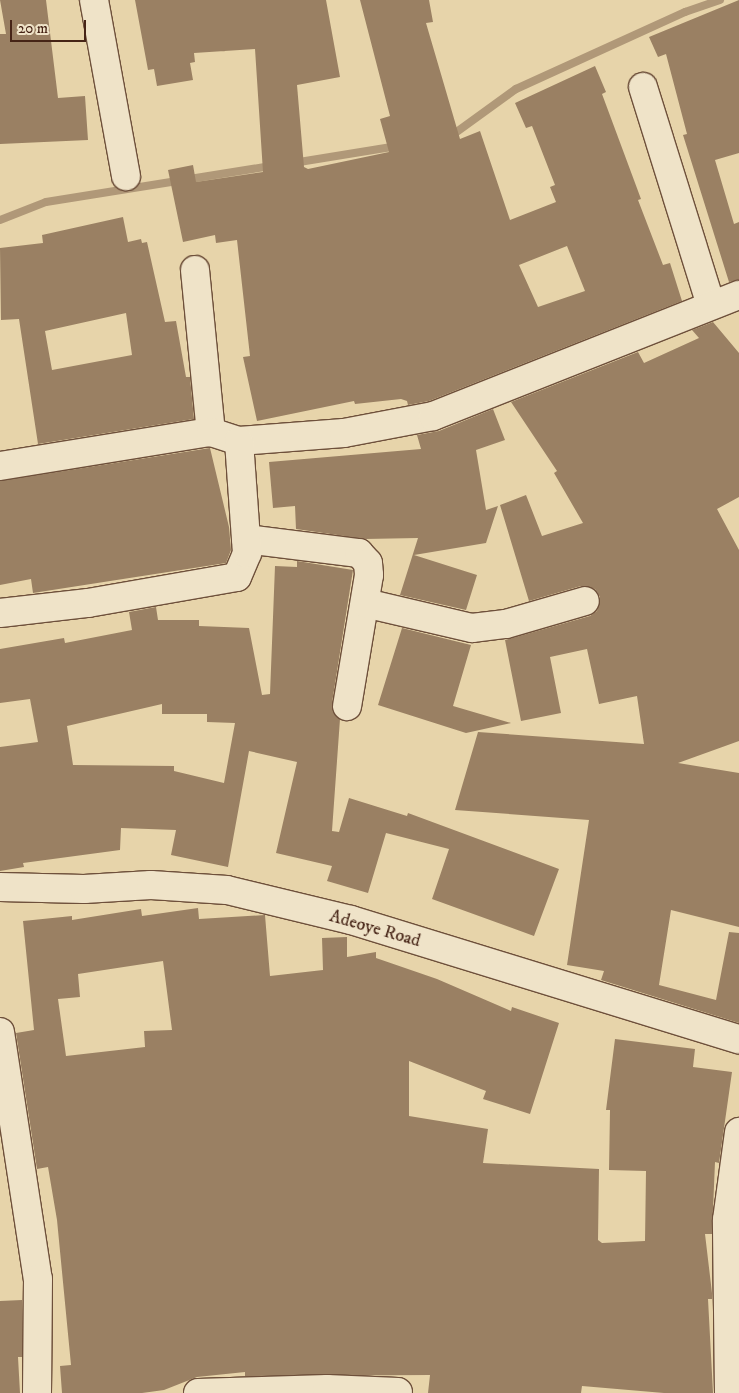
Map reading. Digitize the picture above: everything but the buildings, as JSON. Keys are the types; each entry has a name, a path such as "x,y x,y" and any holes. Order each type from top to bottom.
{"street":[{"path":"94,0 126,176"},
{"path":"643,87 712,305"},
{"path":"196,270 211,432"},
{"path":"0,466 211,432 240,441 344,433 433,416 522,383 739,295"},
{"path":"0,613 88,603 237,577 247,553 240,441"},
{"path":"246,539 359,553 368,563 365,603 348,706"},
{"path":"365,603 472,628 506,624 585,601"},
{"name":"Adeoye Road","path":"0,887 84,889 151,885 227,890 351,920 739,1039"},
{"path":"0,1032 38,1280 37,1393"},
{"path":"732,1377 727,1220 739,1132"},
{"path":"198,1393 327,1389 398,1392"}],"waterway":[{"path":"451,136 516,89 685,12 720,0"},
{"path":"293,163 398,146"},
{"path":"0,220 46,202 272,166"}]}
